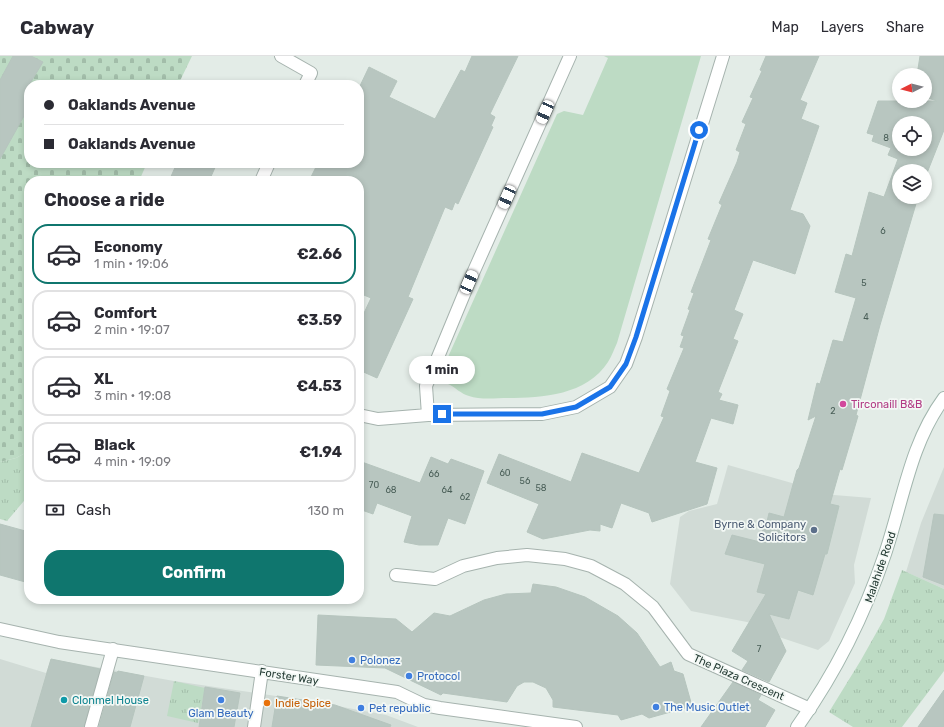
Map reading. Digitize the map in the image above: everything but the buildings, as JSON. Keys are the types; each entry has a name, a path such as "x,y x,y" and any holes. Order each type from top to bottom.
{"street":[{"path":"281,56 311,73 308,80"},
{"path":"428,415 426,386 469,282 570,56"},
{"path":"364,417 378,419 428,415 542,414 576,407 610,387 626,364 636,337 723,56"},
{"name":"Malahide Road","path":"797,727 810,708 853,634 867,605 886,553 919,440 944,398"},
{"name":"The Plaza Crescent","path":"396,575 435,579 463,566 497,558 528,556 565,559 591,566 625,584 653,607 688,654 810,708"},
{"name":"Forster Way","path":"0,629 25,635 112,649 397,692 424,704 440,708 528,724 576,727"},
{"path":"91,727 112,649"},
{"path":"254,727 262,671"}],"shaded area":[{"path":"728,465 834,495 871,498 854,565 855,583 829,641 818,650 764,632 752,623 691,611 670,584 680,517 689,511 717,504"},
{"path":"944,467 944,589 906,572 921,523"},
{"path":"0,659 46,673 51,659 174,681 310,701 386,715 418,727 0,727"}],"green space":[{"path":"0,56 192,56 180,80 24,80 24,168 145,168 141,176 24,176 24,454 16,458 0,462"},
{"path":"604,56 701,56 617,343 609,360 599,373 588,382 576,388 549,395 521,398 483,398 466,395 448,384 445,372 448,357 557,114 564,111 583,115 608,58"},
{"path":"24,454 24,501 7,521 0,519 0,462 16,458"},
{"path":"902,570 944,589 944,671 902,727 853,727 829,712 884,619"},
{"path":"174,681 205,688 198,723 167,716"}],"place":[{"name":"Tirconaill B&B","path":"843,404"},
{"name":"Byrne & Company Solicitors","path":"814,530"},
{"name":"Polonez","path":"352,660"},
{"name":"Protocol","path":"409,676"},
{"name":"Clonmel House","path":"64,700"},
{"name":"Glam Beauty","path":"221,700"},
{"name":"Indie Spice","path":"267,703"},
{"name":"The Music Outlet","path":"656,707"},
{"name":"Pet republic","path":"361,708"}],"route":[{"path":"442,414 542,414 576,407 610,387 626,364 636,337 699,130"}]}
